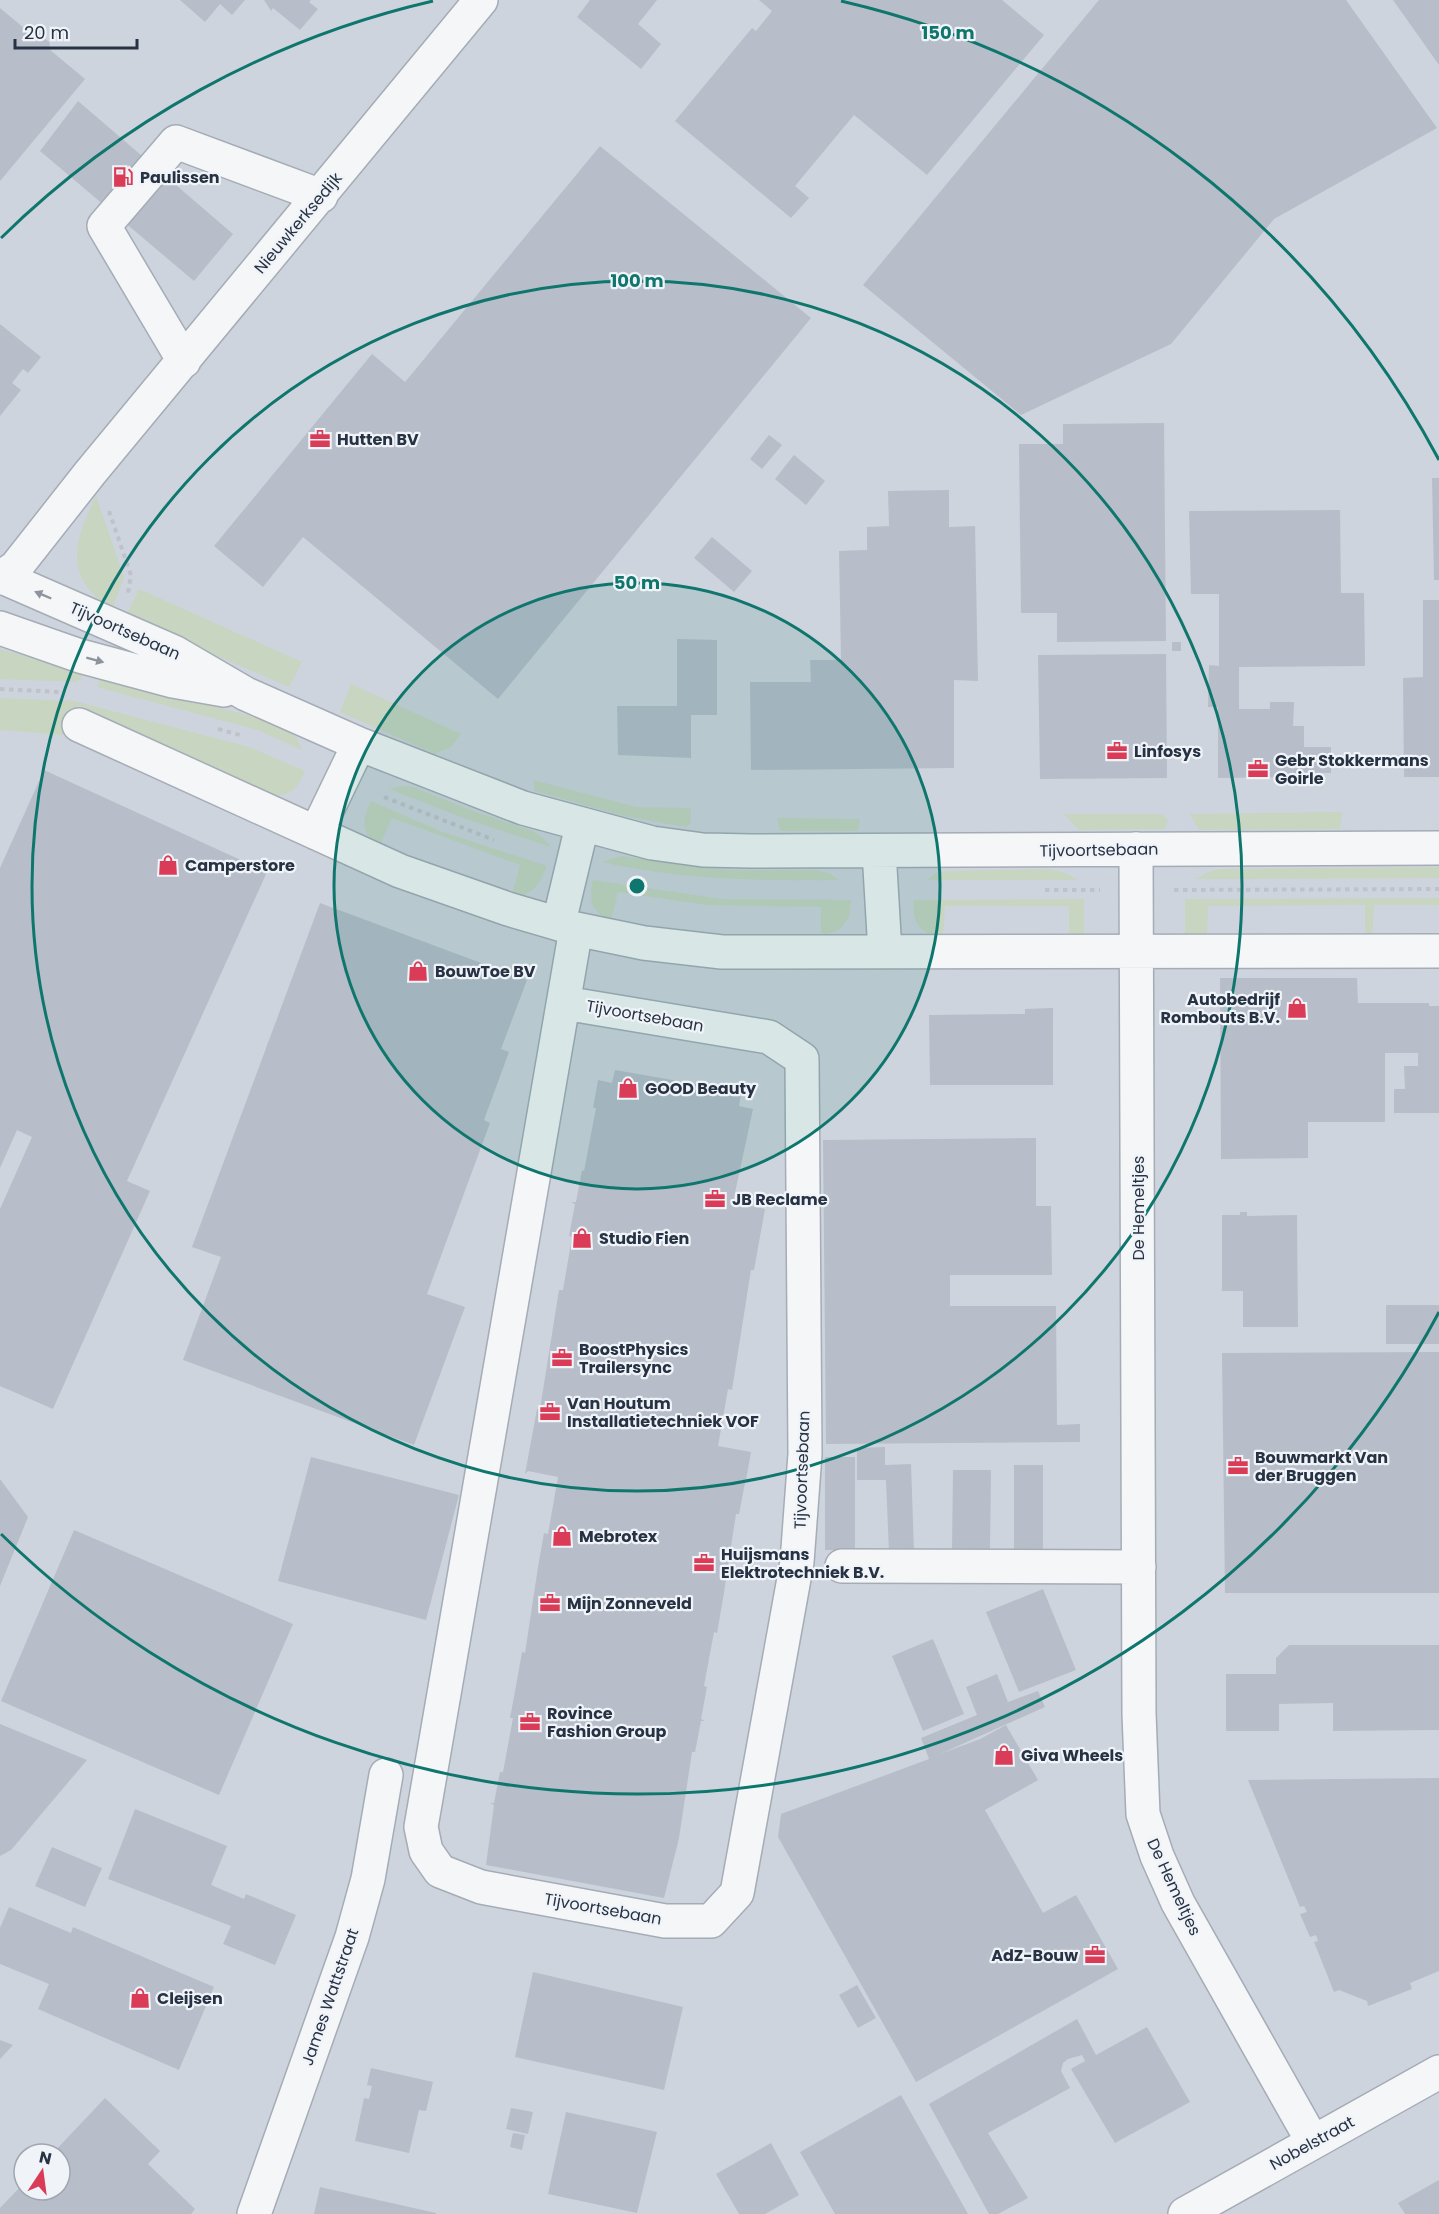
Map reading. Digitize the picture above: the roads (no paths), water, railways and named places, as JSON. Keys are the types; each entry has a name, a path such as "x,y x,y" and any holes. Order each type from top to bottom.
{"street":[{"name":"Nieuwkerksedijk","path":"0,577 16,567 482,0"},
{"path":"184,361 104,226 176,142 321,195"},
{"name":"Tijvoortsebaan","path":"0,577 174,652 246,694 359,744 523,808 582,826 652,843 703,850 1439,848"},
{"name":"Tijvoortsebaan","path":"0,628 98,661 173,681 246,694"},
{"path":"79,724 400,871 508,909 645,943 722,952 1439,951"},
{"path":"316,833 359,744"},
{"name":"Tijvoortsebaan","path":"564,1003 769,1037 802,1059 805,1454 797,1562 736,1893 711,1921 665,1921 481,1887 441,1871 426,1851 421,1827 564,1003 567,925 582,826"},
{"name":"De Hemeltjes","path":"1136,849 1139,1714 1143,1815 1157,1856 1178,1903 1313,2142"},
{"path":"879,851 885,952"},
{"path":"842,1566 1139,1567"},
{"name":"James Wattstraat","path":"254,2214 352,1937 368,1880 386,1775"},
{"name":"Nobelstraat","path":"1185,2214 1439,2072"}],"place":[{"name":"Paulissen","path":"123,177"},
{"name":"Hutten BV","path":"320,439"},
{"name":"Linfosys","path":"1117,751"},
{"name":"Gebr Stokkermans Goirle","path":"1258,769"},
{"name":"Camperstore","path":"168,865"},
{"name":"BouwToe BV","path":"418,971"},
{"name":"Autobedrijf Rombouts B.V.","path":"1297,1008"},
{"name":"GOOD Beauty","path":"628,1088"},
{"name":"JB Reclame","path":"715,1199"},
{"name":"Studio Fien","path":"582,1238"},
{"name":"BoostPhysics Trailersync","path":"562,1358"},
{"name":"Van Houtum Installatietechniek VOF","path":"550,1412"},
{"name":"Bouwmarkt Van der Bruggen","path":"1238,1466"},
{"name":"Mebrotex","path":"562,1536"},
{"name":"Huijsmans Elektrotechniek B.V.","path":"704,1563"},
{"name":"Mijn Zonneveld","path":"550,1603"},
{"name":"Rovince Fashion Group","path":"530,1722"},
{"name":"Giva Wheels","path":"1004,1755"},
{"name":"AdZ-Bouw","path":"1095,1955"},
{"name":"Cleijsen","path":"140,1998"}]}
